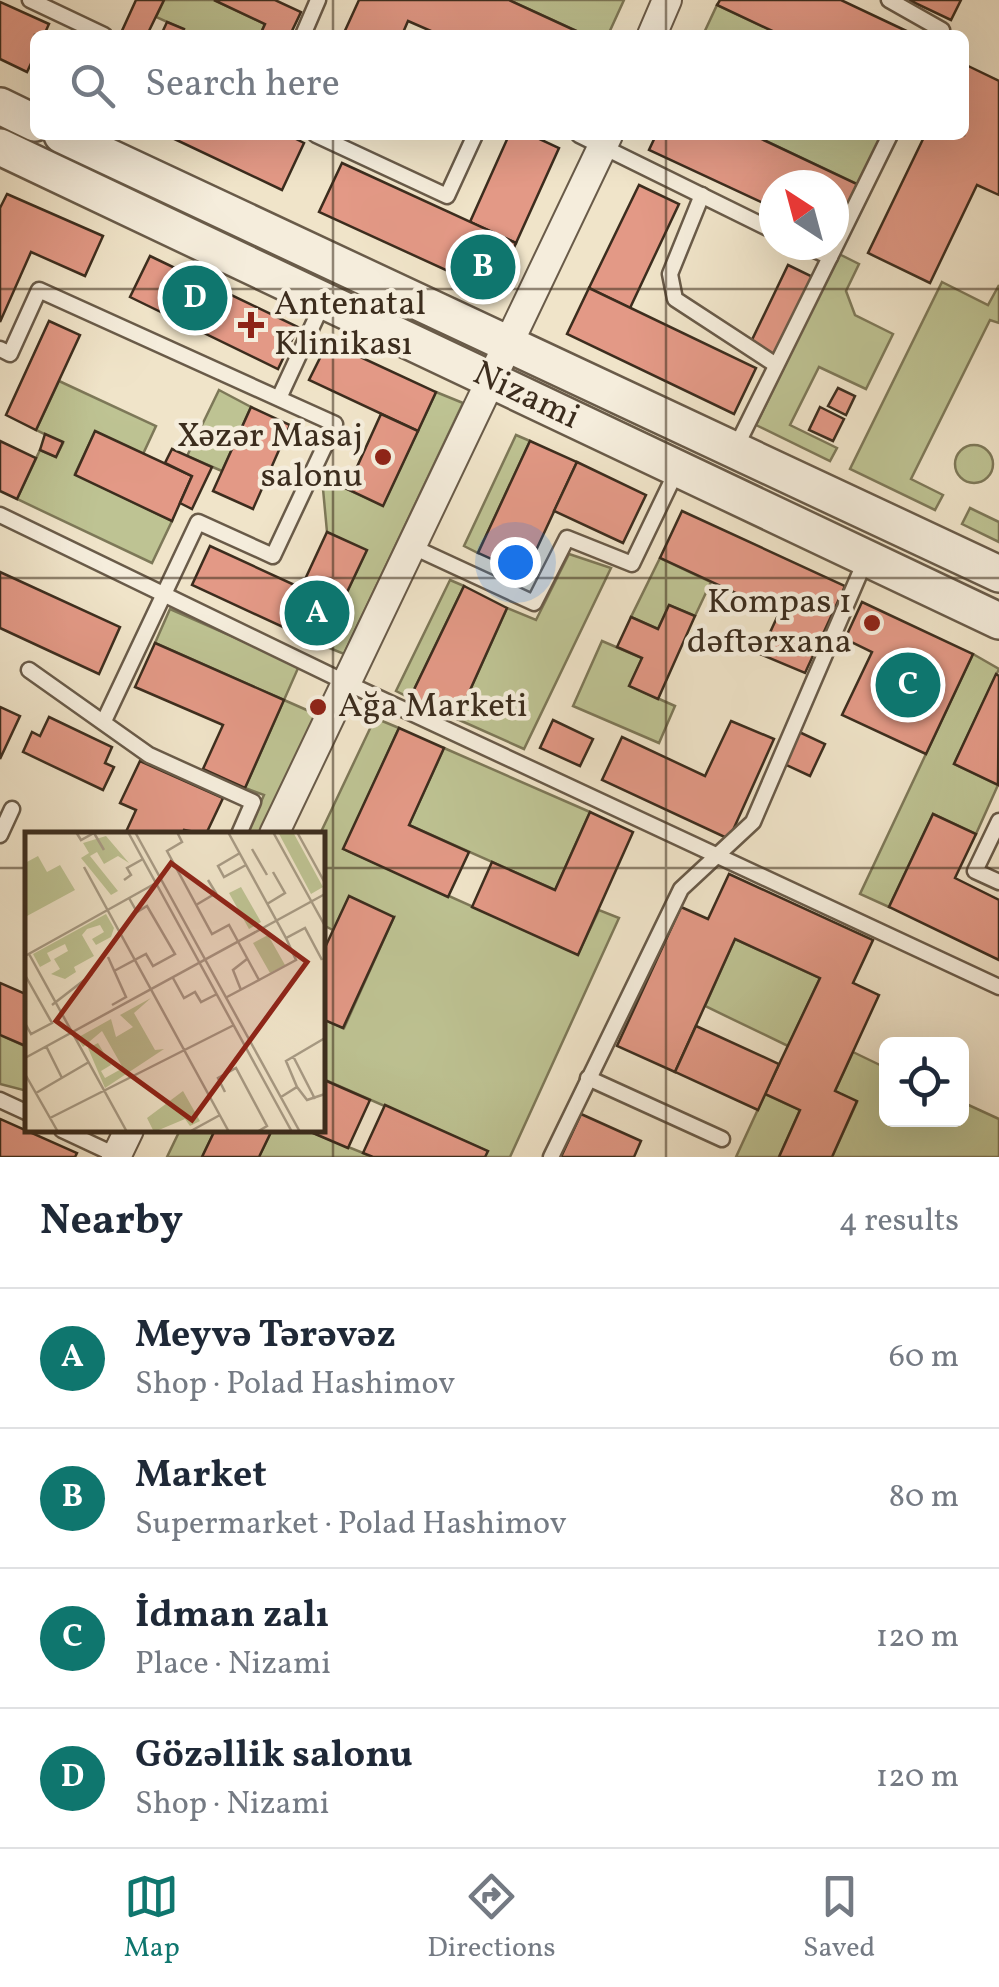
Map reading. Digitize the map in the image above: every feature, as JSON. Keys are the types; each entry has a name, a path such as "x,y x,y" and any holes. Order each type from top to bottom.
{"street":[{"path":"654,30 667,0"},
{"name":"Nizami","path":"73,140 999,574"},
{"path":"275,832 510,342 597,140"},
{"name":"Nizami","path":"1,150 325,298 999,621"}],"lane":[{"path":"30,0 94,30"},
{"path":"304,30 318,0"},
{"path":"889,0 942,30"},
{"path":"66,30 71,19"},
{"path":"327,140 447,196 473,140"},
{"path":"599,140 759,224"},
{"path":"849,218 888,140"},
{"path":"702,195 670,274 676,298 776,365"},
{"path":"736,448 828,260"},
{"path":"0,350 10,354 39,290 335,424 272,556 198,522 104,720"},
{"path":"279,398 325,298"},
{"path":"413,547 534,603 567,538 632,564 679,468"},
{"path":"0,515 349,684 999,987"},
{"path":"552,1157 681,889 753,822 867,558"},
{"path":"29,670 104,720 149,756 254,802 239,832"},
{"path":"0,835 12,809"},
{"path":"999,821 975,870 999,882"},
{"path":"588,1078 722,1139"},
{"path":"0,1100 25,1112"},
{"path":"68,1132 121,1150"}],"green space":[{"path":"164,0 214,0 265,24 262,30 183,30 156,17"},
{"path":"509,0 624,0 610,30 574,30"},
{"path":"717,5 770,30 705,30"},
{"path":"764,140 880,140 859,185 849,180 849,170 827,170"},
{"path":"849,259 859,264 846,291 855,315 893,334 866,389 819,367 790,425 837,448 830,461 756,425 836,260"},
{"path":"942,282 988,305 999,285 999,323 990,320 911,479 943,495 935,510 850,469"},
{"path":"59,381 156,426 143,454 95,432 75,474 172,521 152,563 17,499 40,450 56,457 63,443 36,430"},
{"path":"219,390 251,407 222,471 187,456"},
{"path":"436,392 463,403 344,654 322,645 366,551 327,532 322,478 383,505"},
{"path":"516,435 530,441 478,553 464,546"},
{"path":"974,445 987,451 993,464 987,477 974,483 961,477 955,464 961,451"},
{"path":"970,508 999,522 999,542 962,524"},
{"path":"569,554 611,568 524,749 457,719 507,608 536,620"},
{"path":"660,558 711,582 695,616 669,605 658,629 631,617"},
{"path":"450,580 464,586 410,698 396,691"},
{"path":"170,609 299,666 284,700 155,643"},
{"path":"602,641 642,658 630,686 675,706 659,743 573,706"},
{"path":"973,654 999,669 954,764 998,785 976,834 933,814 889,907 860,894"},
{"path":"284,700 318,715 263,832 248,832 264,795 245,788"},
{"path":"375,718 399,728 344,849 578,954 599,910 619,918 510,1157 485,1157 487,1151 325,1080 325,1020 344,1028 394,917 333,930 325,926 325,832 321,832"},
{"path":"444,748 590,812 555,890 409,825"},
{"path":"735,939 820,978 788,1046 705,1006"},
{"path":"0,1035 25,1046 25,1090 0,1084"},
{"path":"853,1052 879,1065 879,1127 969,1127 969,1105 999,1119 999,1157 832,1157 857,1102 835,1091"},
{"path":"765,1094 800,1110 779,1157 736,1157"},
{"path":"179,1132 214,1132 202,1157 167,1157"},
{"path":"271,1132 311,1132 373,1157 259,1157"}],"building":[{"path":"136,0 164,0 149,30 122,30"},
{"path":"214,0 275,0 301,12 292,30 262,30 265,24"},
{"path":"359,0 509,0 574,30 429,30 408,21 404,30 345,30"},
{"path":"720,0 841,0 904,30 770,30 717,5"},
{"path":"909,0 961,0 951,20"},
{"path":"0,2 49,24 46,30 30,30 27,72 0,59"},
{"path":"167,22 184,29 184,30 163,30"},
{"path":"969,66 999,81 999,195 977,185 930,283 868,253 923,140 969,140"},
{"path":"177,140 298,140 304,143 282,190"},
{"path":"507,140 542,140 559,148 516,243 470,222"},
{"path":"654,140 764,140 827,170 759,170 759,201 649,150"},
{"path":"342,163 516,243 494,292 319,212"},
{"path":"849,180 859,185 849,205"},
{"path":"639,185 679,204 630,308 589,288"},
{"path":"7,194 103,236 85,276 31,252 0,322 0,208"},
{"path":"150,256 298,327 278,369 130,297"},
{"path":"788,265 813,277 776,356 750,344"},
{"path":"589,288 756,368 734,414 567,334"},
{"path":"49,321 80,335 36,430 6,415"},
{"path":"328,342 436,392 418,431 309,380"},
{"path":"838,388 855,396 846,415 828,406"},
{"path":"251,407 290,425 253,509 213,491"},
{"path":"820,407 844,419 833,441 809,430"},
{"path":"381,414 418,431 383,506 347,489"},
{"path":"95,431 192,476 172,521 75,475"},
{"path":"45,434 63,442 56,457 40,450"},
{"path":"0,441 36,458 17,499 0,491"},
{"path":"530,441 577,462 525,574 478,553"},
{"path":"172,449 212,467 192,509 180,503 192,476 165,463"},
{"path":"577,462 646,495 623,543 554,511"},
{"path":"682,511 845,586 805,673 760,654 779,613 660,558"},
{"path":"327,532 367,550 322,645 192,585 210,546 301,588"},
{"path":"0,572 120,627 99,674 0,628"},
{"path":"464,586 507,608 457,719 410,698"},
{"path":"862,602 973,654 926,754 842,715 872,652 845,639"},
{"path":"669,605 695,616 658,699 629,686 642,658 617,647 631,617 658,629"},
{"path":"155,643 284,700 245,788 203,769 223,725 135,687"},
{"path":"996,674 999,676 998,785 954,764"},
{"path":"0,707 20,716 0,759"},
{"path":"49,717 112,747 105,763 114,767 103,790 23,752 32,732 40,736"},
{"path":"553,720 593,739 580,766 540,748"},
{"path":"731,721 774,739 729,839 602,780 622,737 705,776"},
{"path":"399,728 444,748 409,825 469,852 448,897 343,849"},
{"path":"797,731 825,744 810,776 782,763"},
{"path":"140,761 223,798 207,832 126,832 136,810 120,803"},
{"path":"590,812 633,832 578,955 472,907 492,862 555,890"},
{"path":"933,814 976,834 955,878 999,900 999,960 889,907"},
{"path":"729,874 873,940 853,983 879,995 835,1091 857,1101 832,1157 779,1157 800,1110 765,1094 820,978 735,939 675,1072 617,1046 681,907 708,919"},
{"path":"349,896 394,917 343,1028 325,1020 325,948"},
{"path":"0,983 25,994 25,1046 0,1035"},
{"path":"696,1026 779,1064 758,1110 675,1072"},
{"path":"325,1080 370,1100 348,1148 311,1132 325,1132"},
{"path":"385,1105 488,1151 485,1157 373,1157 363,1153"},
{"path":"581,1114 641,1141 634,1157 561,1157"},
{"path":"0,1119 77,1153 75,1157 0,1157"},
{"path":"214,1132 271,1132 259,1157 202,1157"}],"place":[{"name":"Market","path":"483,267"},
{"name":"Gözəllik salonu","path":"195,298"},
{"name":"Antenatal Klinikası","path":"251,325"},
{"name":"Xəzər Masaj salonu","path":"383,457"},
{"name":"Meyvə Tərəvəz","path":"317,613"},
{"name":"Kompas 1 dəftərxana","path":"872,623"},
{"name":"İdman zalı","path":"908,685"},
{"name":"Ağa Marketi","path":"318,707"}]}
